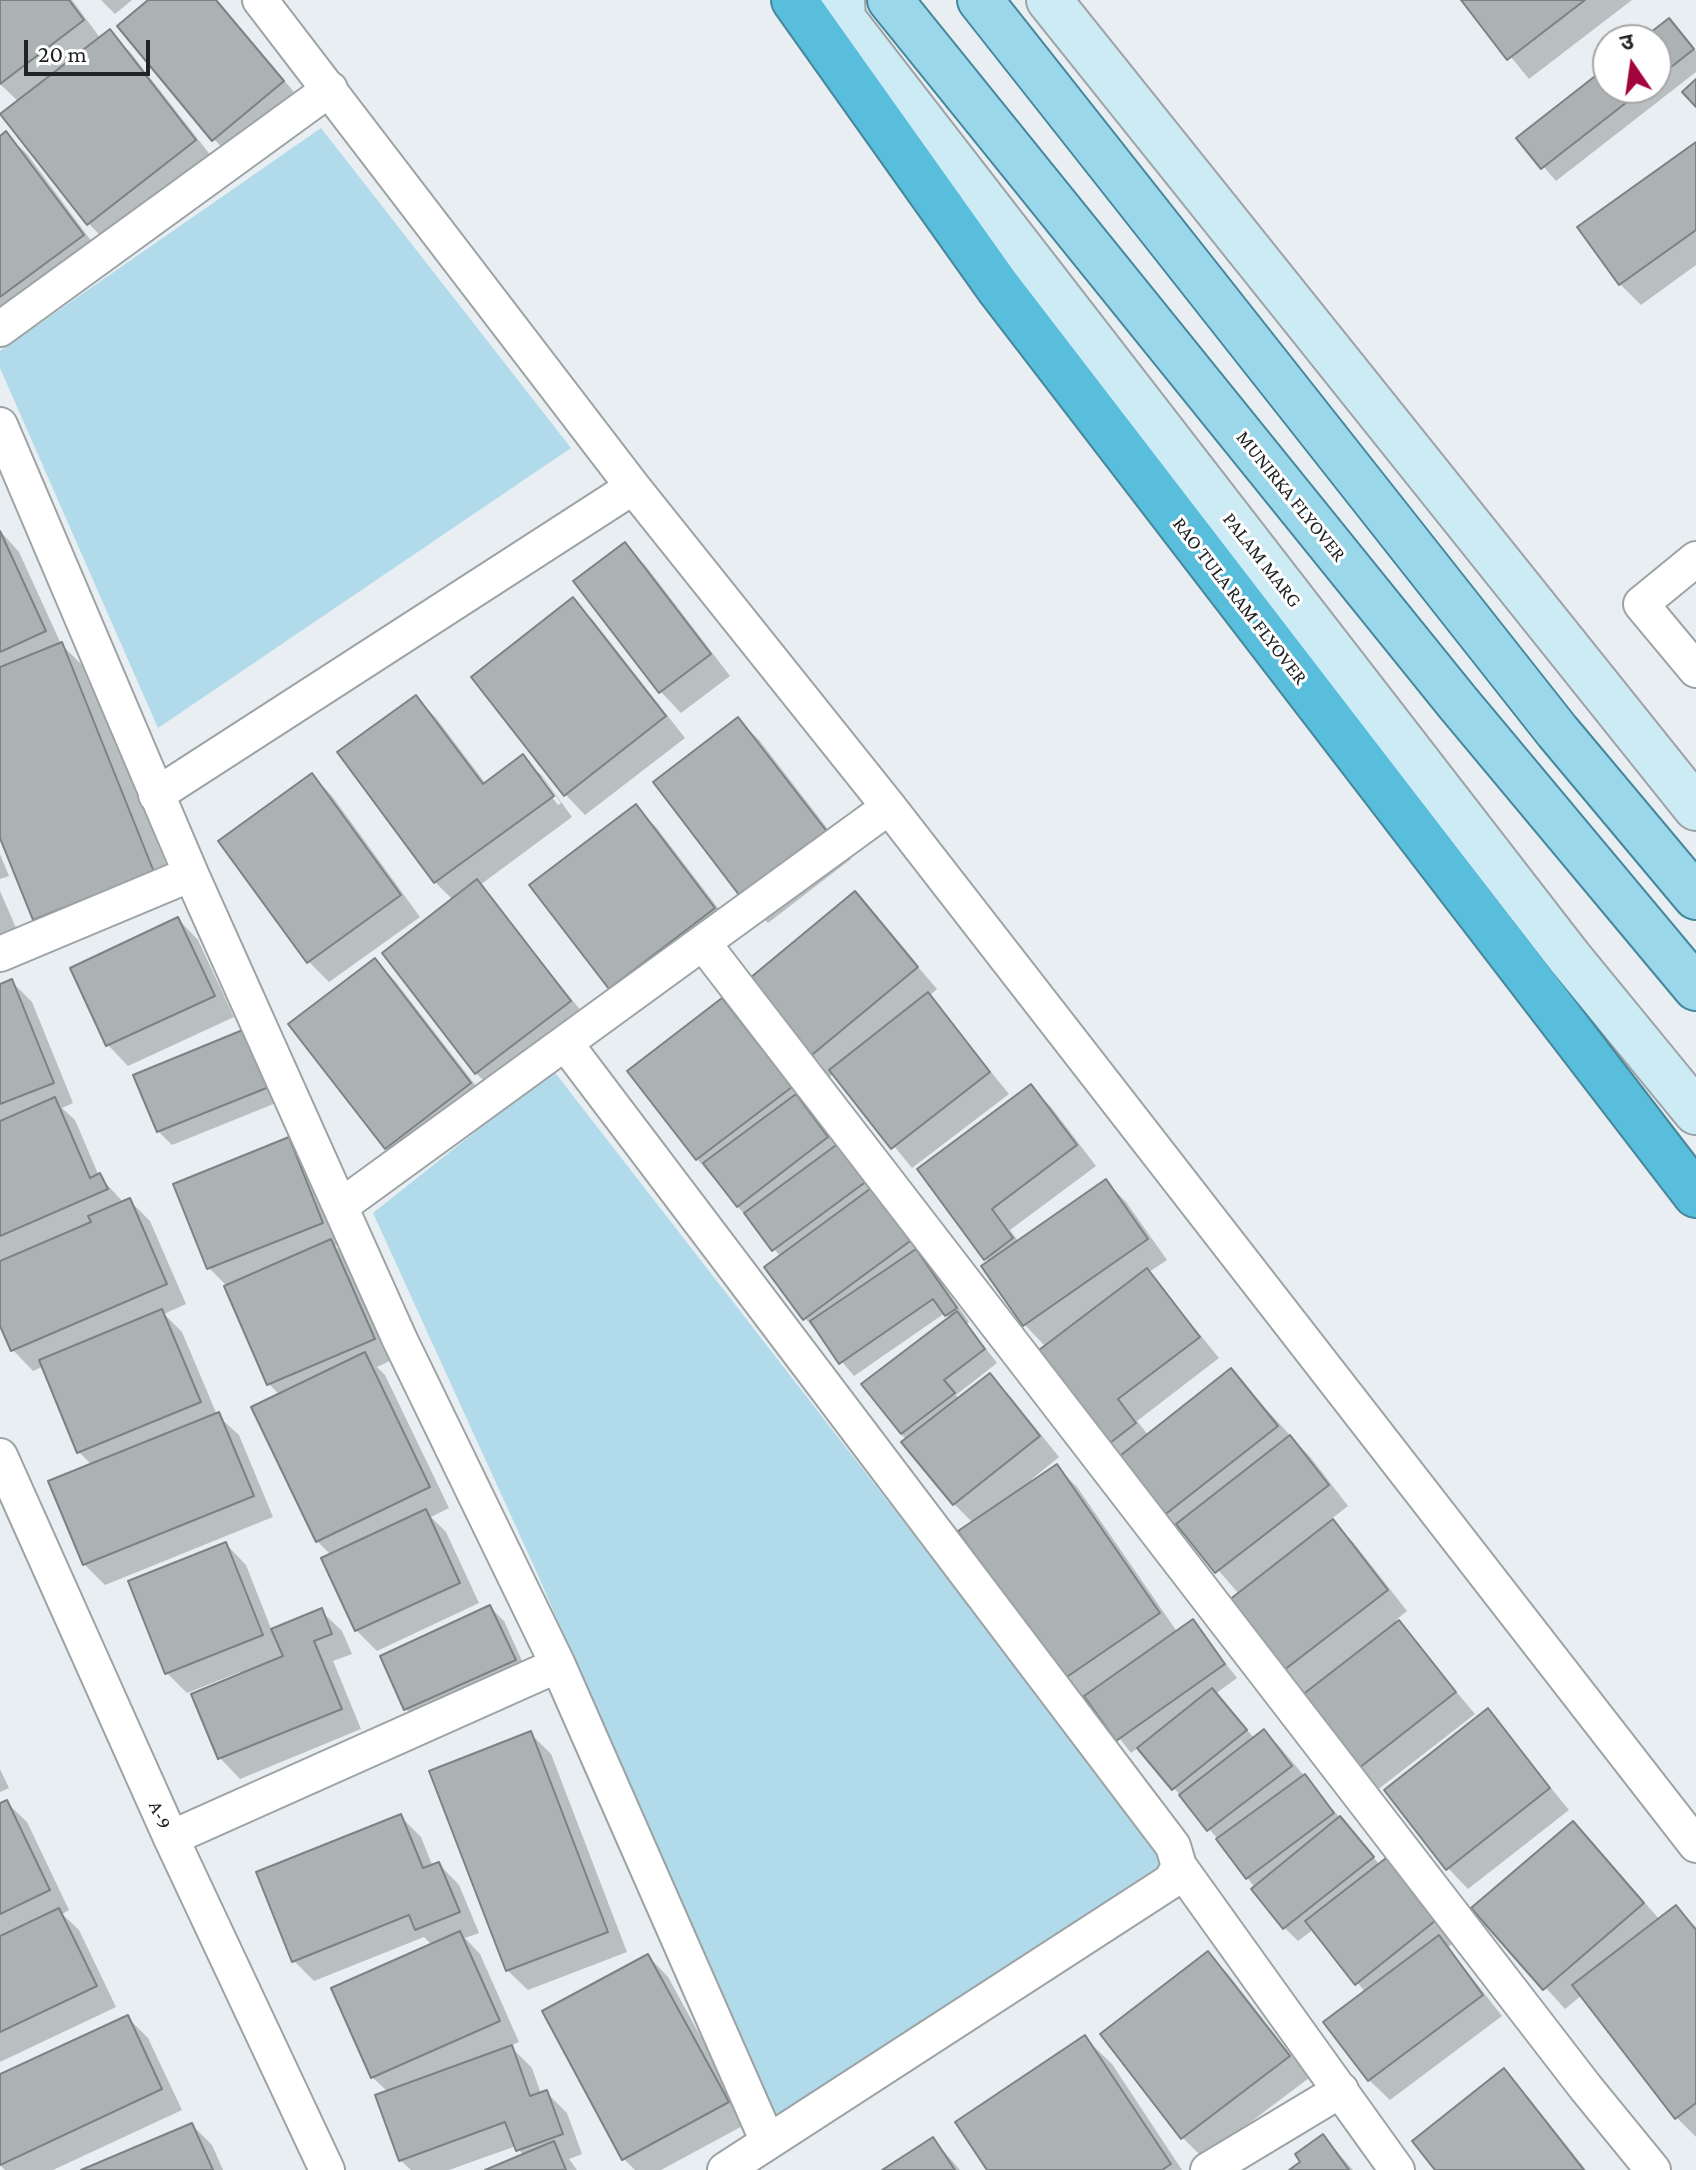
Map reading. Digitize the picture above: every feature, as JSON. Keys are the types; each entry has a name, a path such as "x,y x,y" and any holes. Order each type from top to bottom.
{"highway":[{"name":"RAO TULA RAM FLYOVER","path":"794,0 998,287 1696,1195"}],"main road":[{"name":"PALAM MARG","path":"842,0 843,19 1569,957 1696,1112"},
{"name":"MUNIRKA FLYOVER","path":"890,0 1448,691 1696,988"},
{"path":"980,0 1557,731 1696,897"},
{"path":"1049,0 1696,808"}],"street":[{"path":"260,0 633,487 889,807 1696,1845"},
{"path":"0,329 330,89"},
{"path":"0,425 191,874 400,1340 558,1665 768,2142"},
{"path":"156,795 633,487"},
{"path":"1696,559 1641,604 1696,670"},
{"path":"341,1206 889,807"},
{"path":"0,954 191,874"},
{"path":"703,943 1586,2088 1653,2170"},
{"path":"565,1043 1173,1846 1179,1866 1397,2170"},
{"name":"A-9","path":"4,1474 327,2170"},
{"path":"171,1838 558,1665"},
{"path":"725,2170 1171,1881 1179,1866"},
{"path":"1208,2170 1341,2090"}],"shaded area":[{"path":"321,128 571,448 158,728 0,368 0,351"},
{"path":"553,1070 1167,1861 774,2117 713,1984 538,1575 373,1213"}],"building":[{"path":"0,0 69,0 84,20 0,84"},
{"path":"148,0 216,0 284,81 212,141 117,26"},
{"path":"1461,0 1585,0 1507,60"},
{"path":"1669,18 1694,49 1672,66 1672,24 1661,24"},
{"path":"110,29 196,140 87,225 0,114"},
{"path":"1592,79 1592,104 1624,104 1541,169 1516,138"},
{"path":"1696,79 1696,107 1682,92"},
{"path":"6,131 84,235 0,297 0,136"},
{"path":"1696,142 1696,230 1619,285 1577,227"},
{"path":"0,531 46,631 0,652"},
{"path":"625,542 711,654 659,693 573,581"},
{"path":"573,597 666,716 564,796 471,677"},
{"path":"62,642 154,872 33,920 0,838 0,667"},
{"path":"416,695 483,784 523,754 554,796 434,883 337,752"},
{"path":"738,717 832,838 746,904 653,782"},
{"path":"312,773 401,895 307,963 218,841"},
{"path":"636,804 715,908 609,989 529,885"},
{"path":"477,879 571,1001 475,1074 382,953"},
{"path":"855,891 918,967 807,1059 744,983"},
{"path":"178,917 215,996 106,1046 70,968"},
{"path":"375,958 471,1083 385,1149 288,1024"},
{"path":"12,979 54,1083 0,1104 0,984"},
{"path":"928,992 990,1072 891,1149 829,1070"},
{"path":"722,998 792,1087 696,1160 627,1071"},
{"path":"250,1027 274,1085 157,1132 133,1075"},
{"path":"1031,1084 1077,1145 992,1209 1013,1238 984,1260 917,1169"},
{"path":"796,1094 828,1137 737,1207 703,1163"},
{"path":"55,1097 90,1178 100,1173 108,1189 0,1236 0,1121"},
{"path":"289,1137 323,1223 207,1269 173,1184"},
{"path":"847,1137 875,1175 772,1251 744,1213"},
{"path":"1106,1179 1148,1239 1023,1326 981,1266"},
{"path":"878,1183 917,1236 803,1320 764,1267"},
{"path":"130,1198 167,1284 11,1351 0,1326 0,1261 91,1222 88,1216"},
{"path":"331,1239 375,1339 267,1385 224,1286"},
{"path":"916,1249 957,1308 945,1316 933,1299 839,1364 810,1321"},
{"path":"1147,1268 1200,1337 1118,1399 1136,1423 1106,1446 1035,1353"},
{"path":"162,1309 201,1402 77,1453 39,1360"},
{"path":"957,1311 985,1349 944,1380 955,1393 901,1434 861,1384"},
{"path":"365,1352 430,1487 316,1542 251,1407"},
{"path":"1231,1368 1278,1426 1162,1517 1116,1459"},
{"path":"990,1373 1040,1436 953,1505 901,1442"},
{"path":"219,1412 254,1496 83,1565 48,1481"},
{"path":"1290,1435 1329,1485 1215,1573 1176,1524"},
{"path":"1057,1464 1160,1613 1061,1681 958,1531"},
{"path":"426,1509 460,1583 355,1631 321,1558"},
{"path":"1333,1519 1388,1590 1279,1674 1224,1604"},
{"path":"226,1542 263,1635 165,1674 128,1581"},
{"path":"490,1605 516,1660 404,1710 380,1656"},
{"path":"322,1608 332,1634 314,1641 342,1709 218,1759 191,1694 283,1656 271,1629"},
{"path":"1193,1619 1225,1664 1116,1741 1084,1696"},
{"path":"1399,1620 1456,1692 1354,1772 1297,1699"},
{"path":"1212,1688 1247,1730 1172,1790 1137,1748"},
{"path":"1488,1708 1550,1788 1446,1870 1384,1790"},
{"path":"1264,1729 1292,1766 1207,1831 1179,1795"},
{"path":"531,1731 608,1932 506,1971 429,1771"},
{"path":"1305,1774 1334,1813 1246,1879 1216,1839"},
{"path":"7,1800 50,1890 0,1914 0,1803"},
{"path":"401,1814 423,1868 439,1862 460,1912 415,1930 409,1915 292,1962 256,1872"},
{"path":"1340,1816 1374,1857 1283,1929 1251,1889"},
{"path":"1573,1821 1644,1903 1543,1990 1471,1908"},
{"path":"1390,1855 1440,1917 1355,1985 1305,1921"},
{"path":"1676,1905 1696,1930 1696,2103 1675,2119 1572,1985"},
{"path":"59,1908 97,1986 0,2032 0,1936"},
{"path":"460,1931 500,2021 371,2078 331,1988"},
{"path":"1439,1935 1483,1995 1368,2081 1323,2022"},
{"path":"1208,1951 1290,2056 1181,2139 1100,2034"},
{"path":"648,1954 729,2102 622,2160 542,2011"},
{"path":"128,2015 162,2089 0,2165 0,2074"},
{"path":"1085,2035 1171,2164 1162,2170 987,2170 955,2122"},
{"path":"512,2045 530,2096 547,2090 563,2134 516,2151 505,2122 399,2161 375,2095"},
{"path":"1504,2068 1584,2170 1435,2170 1412,2141"},
{"path":"192,2123 213,2170 81,2170"},
{"path":"1323,2134 1349,2170 1289,2170 1300,2162 1295,2154"},
{"path":"933,2137 955,2170 882,2170"},
{"path":"554,2141 566,2170 485,2170"}]}
